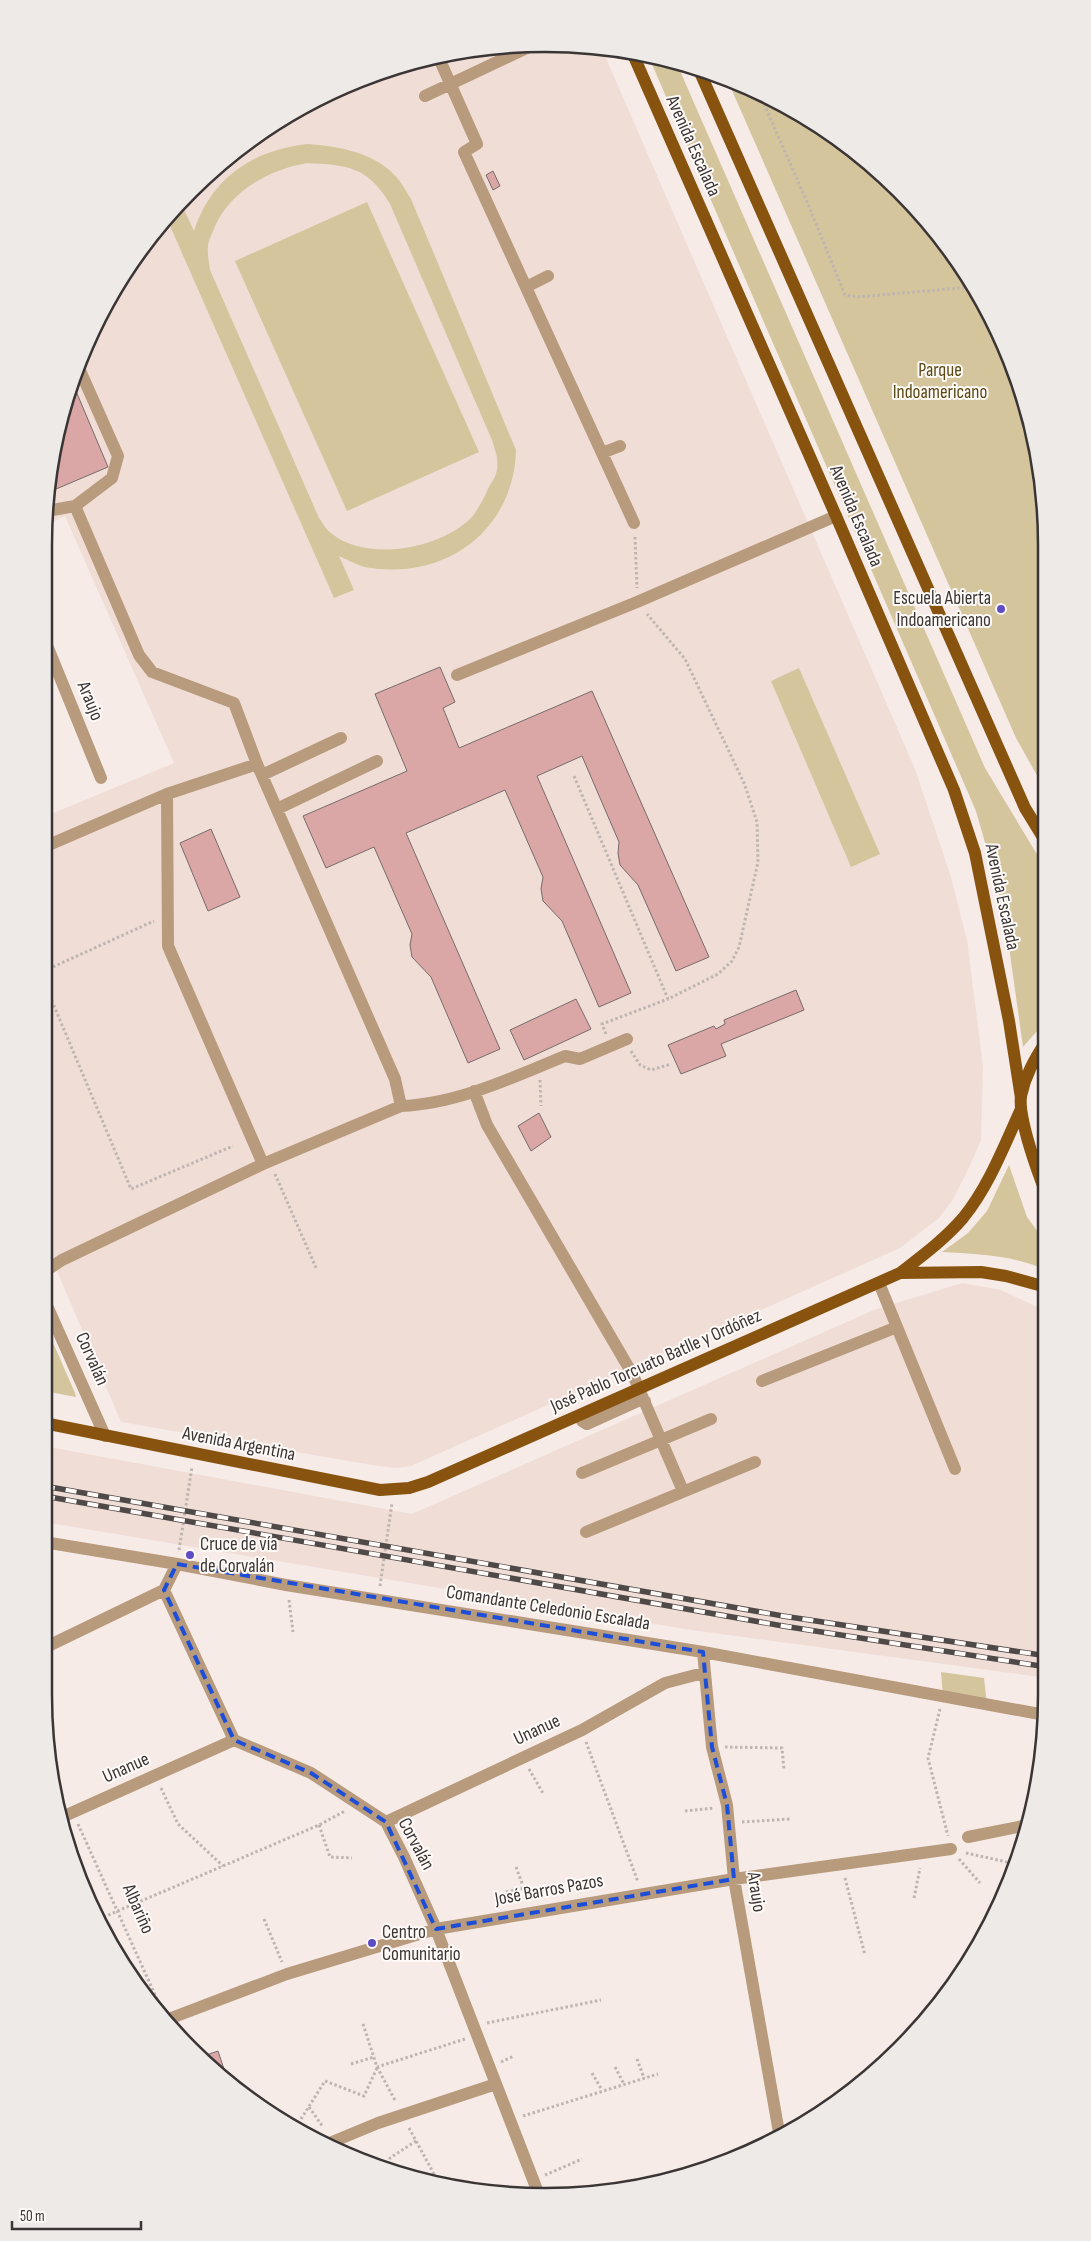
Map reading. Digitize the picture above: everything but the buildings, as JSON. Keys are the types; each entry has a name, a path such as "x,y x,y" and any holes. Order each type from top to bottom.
{"main road":[{"name":"Avenida Escalada","path":"636,61 954,790 975,853 1009,1021 1021,1104 1034,1163 1038,1172"},
{"name":"Avenida Escalada","path":"703,79 1025,808 1038,830"},
{"name":"José Pablo Torcuato Batlle y Ordóñez","path":"428,1482 579,1416 642,1395 900,1274 936,1245 963,1218 993,1170 1021,1104 1029,1068 1038,1054"},
{"name":"José Pablo Torcuato Batlle y Ordóñez","path":"900,1274 981,1272 1006,1276 1038,1285"},
{"name":"Avenida Argentina","path":"52,1425 380,1490 409,1488 428,1482"}],"street":[{"path":"425,96 514,54"},
{"path":"441,64 477,144 464,152 634,523"},
{"path":"526,287 548,276"},
{"path":"54,509 75,506 112,478 118,456 83,377"},
{"path":"602,453 620,446"},
{"path":"75,506 139,655 152,672 234,703 259,770 394,1079 401,1106"},
{"path":"457,675 638,602 836,516"},
{"name":"Araujo","path":"52,658 101,778"},
{"path":"52,844 167,794 259,770 341,738"},
{"path":"276,809 377,760"},
{"path":"167,794 168,946 263,1164"},
{"path":"52,1267 62,1260 263,1164 401,1106 423,1105 474,1090 565,1056 580,1059 627,1039"},
{"path":"474,1090 487,1125 642,1395 683,1492"},
{"path":"879,1283 955,1469"},
{"name":"Corvalán","path":"52,1317 105,1436"},
{"path":"762,1381 897,1327"},
{"path":"582,1473 711,1419"},
{"path":"586,1532 755,1462"},
{"name":"Comandante Celedonio Escalada","path":"52,1543 177,1564 286,1585 702,1652 1037,1714"},
{"path":"52,1644 164,1590 177,1564"},
{"path":"164,1590 234,1740"},
{"name":"Araujo","path":"702,1652 712,1747 727,1807 734,1879 779,2130"},
{"name":"Unanue","path":"386,1822 582,1730 665,1683 703,1674"},
{"name":"Corvalán","path":"234,1740 311,1773 386,1822 436,1929 536,2188"},
{"name":"Unanue","path":"67,1815 234,1740"},
{"path":"968,1837 1021,1825"},
{"name":"José Barros Pazos","path":"173,2018 287,1974 436,1929 734,1879 951,1849"},
{"path":"334,2141 378,2123 496,2084"}],"path":[{"path":"763,103 845,295 858,297 965,288"},
{"path":"611,1046 602,1024 668,999 718,974 732,960 739,947 758,862 757,822 744,783 685,659 638,602 634,523"},
{"path":"574,776 668,999"},
{"path":"52,967 168,915"},
{"path":"52,1001 131,1189 233,1146"},
{"path":"627,1039 632,1053 640,1065 651,1070 671,1064"},
{"path":"537,1067 540,1080 541,1106"},
{"path":"263,1164 275,1174 317,1270"},
{"path":"179,1549 191,1470"},
{"path":"380,1584 390,1517"},
{"path":"286,1585 294,1632"},
{"path":"944,1696 928,1758 951,1849 980,1882"},
{"path":"582,1730 642,1894"},
{"path":"712,1747 782,1748 784,1770"},
{"path":"523,1758 544,1795"},
{"path":"155,1775 178,1824 223,1866"},
{"path":"105,1917 319,1825 360,1804"},
{"path":"685,1811 727,1807"},
{"name":"Albariño","path":"73,1812 119,1911 157,1999"},
{"path":"728,1823 790,1819"},
{"path":"319,1825 330,1857 352,1858"},
{"path":"951,1849 1009,1862"},
{"path":"914,1898 924,1853"},
{"path":"841,1863 865,1955"},
{"path":"516,1867 533,1912"},
{"path":"506,1892 524,1888"},
{"path":"264,1918 287,1974"},
{"path":"377,2068 476,2030 601,2000"},
{"path":"301,2119 324,2081 364,2096 377,2068 362,2024"},
{"path":"352,2064 374,2057"},
{"path":"637,2059 644,2078"},
{"path":"615,2067 624,2084"},
{"path":"592,2073 602,2090"},
{"path":"510,2120 658,2074"},
{"path":"309,2107 323,2127"},
{"path":"389,2163 390,2158 416,2141"},
{"path":"533,2180 582,2160"}],"highlighted area":[{"path":"177,1564 703,1652 712,1747 727,1805 734,1879 436,1929 386,1822 311,1773 234,1740 164,1590"}],"shaded area":[{"path":"546,52 605,57 915,769 951,877 967,940 983,1066 981,1140 952,1201 939,1218 900,1248 411,1466 397,1468 372,1465 121,1422 52,1259 52,814 174,763 65,516 53,521 62,449 79,387 103,327 154,245 175,220 220,175 245,154 327,103 357,90 418,69 449,62 513,54"},
{"path":"962,1283 1001,1290 1038,1307 1038,1677 691,1630 52,1523 52,1447 412,1514 874,1310"}],"green space":[{"path":"652,64 680,71 985,768 1038,856 1038,1030 1023,1047 1009,947 996,881 976,811"},
{"name":"Escuela Abierta Indoamericano","path":"731,89 764,103 792,119 846,154 871,175 916,220 937,245 988,327 1001,357 1022,418 1034,481 1038,546 1038,777 1016,738"},
{"path":"307,144 344,149 357,152 379,163 400,181 411,199 516,450 512,478 503,503 490,525 472,542 451,556 426,565 400,569 367,567 355,564 339,556 354,590 334,598 170,226 184,210 194,231 211,196 223,182 252,160 287,147","holes":["307,163 334,165 356,170 365,175 374,182 390,204 492,440 495,451 497,462 496,474 472,517 442,537 423,544 383,550 363,548 346,542 326,528 319,518 210,270 208,252 210,238 220,217 239,194 264,177 292,166"]},
{"path":"367,202 479,452 347,511 235,261"},
{"path":"799,668 880,854 851,867 771,681"},
{"path":"1009,1165 1027,1217 1038,1232 1038,1267 1008,1258 942,1252 968,1233 987,1211"},
{"path":"52,1340 75,1393 76,1397 52,1392"},
{"path":"941,1672 984,1678 987,1705 943,1697"}],"railway":[{"path":"52,1487 783,1616 1038,1655"},
{"path":"52,1497 783,1626 1038,1666"}],"place":[{"name":"Escuela Abierta Indoamericano","path":"1001,609"},
{"name":"Cruce de vía de Corvalán","path":"190,1555"},
{"name":"Centro Comunitario","path":"372,1943"}],"park label":[{"name":"Parque Indoamericano","path":"940,381"}]}
